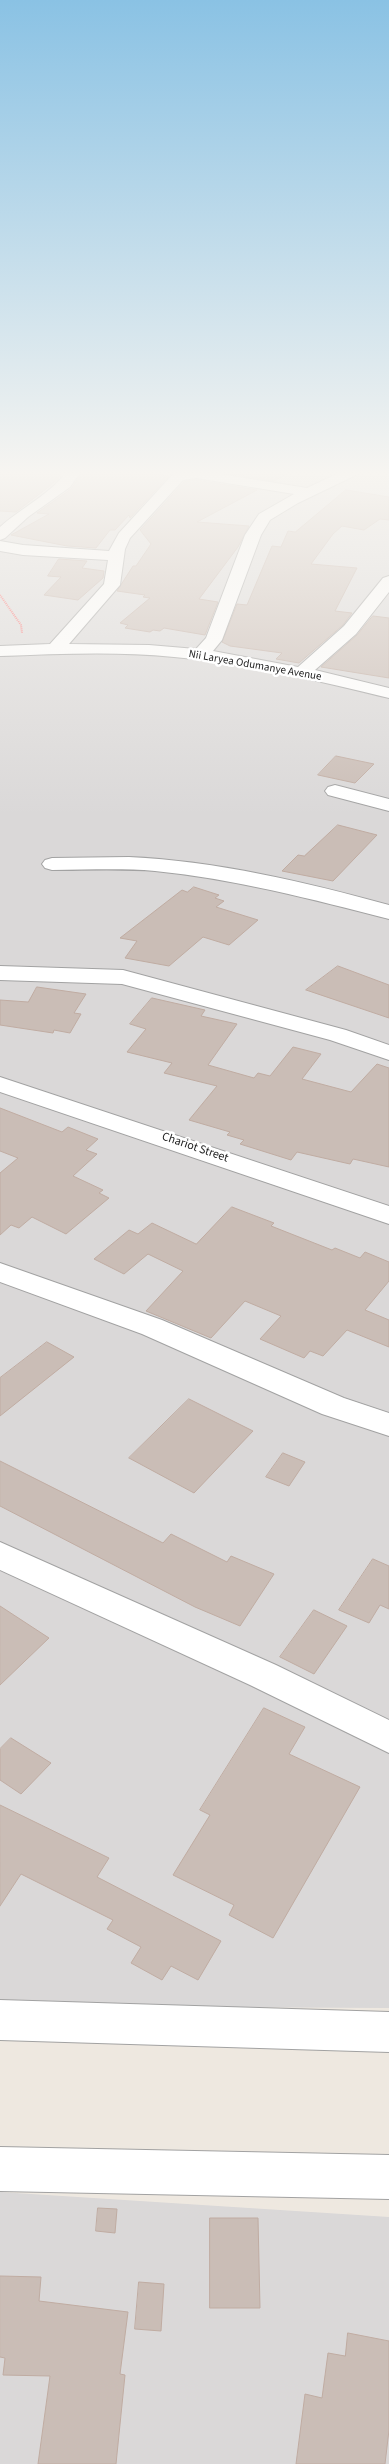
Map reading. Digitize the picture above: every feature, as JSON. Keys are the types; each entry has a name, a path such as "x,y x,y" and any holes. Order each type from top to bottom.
{"street":[{"path":"55,649 111,586"},
{"path":"200,654 214,640 234,586"},
{"path":"301,673 350,630 385,586"},
{"name":"Nii Laryea Odumanye Avenue","path":"0,651 55,649 200,654 389,692"},
{"path":"335,791 389,805"},
{"path":"52,864 153,865 256,879 294,886 389,912"},
{"path":"0,973 123,977 338,1036 389,1053"},
{"name":"Chariot Street","path":"0,1084 389,1215"},
{"path":"0,1272 152,1327 334,1406 389,1425"},
{"path":"0,1555 263,1674 389,1737"},
{"path":"0,2020 389,2032"},
{"path":"0,2169 389,2177"}],"path":[{"path":"0,595 22,626 22,650"}],"shaded area":[{"path":"0,586 389,586 389,2008 0,2006"},
{"path":"0,2192 389,2217 389,2464 0,2464"}],"building":[{"path":"53,586 94,586 78,600 44,595"},
{"path":"120,586 209,586 199,599 218,602 205,635 164,628 160,631 153,630 150,632 125,628 128,625 120,623 150,598 143,597 145,595 117,591"},
{"path":"255,586 348,586 335,611 352,613 343,625 299,663 276,659 282,653 230,646 222,642 237,604 247,605"},
{"path":"373,616 389,618 389,678 321,667 357,635"},
{"path":"336,756 374,764 355,783 318,775"},
{"path":"338,825 377,835 333,881 282,871 298,855 304,856"},
{"path":"194,887 219,895 215,898 224,901 216,907 258,920 229,945 203,937 169,966 125,958 137,941 120,938 182,890 187,892"},
{"path":"338,966 389,985 389,1018 306,990"},
{"path":"37,987 86,994 74,1013 81,1014 70,1033 54,1030 53,1033 0,1025 0,1000 28,1002"},
{"path":"152,998 205,1010 201,1016 237,1024 208,1065 254,1078 258,1073 270,1076 293,1047 321,1054 302,1079 351,1092 377,1064 389,1068 389,1167 353,1159 350,1164 297,1152 291,1160 240,1144 244,1140 227,1135 230,1132 189,1120 217,1086 164,1073 172,1063 127,1052 146,1029 130,1024"},
{"path":"0,1108 62,1132 68,1127 98,1139 86,1150 97,1154 73,1176 103,1190 99,1193 109,1198 66,1234 32,1217 19,1228 11,1225 0,1235 0,1173 18,1158 0,1151"},
{"path":"232,1207 274,1223 271,1226 332,1250 335,1248 360,1258 365,1252 389,1262 389,1281 365,1310 389,1320 389,1347 347,1330 323,1356 310,1351 304,1358 260,1339 281,1316 245,1301 211,1338 146,1311 183,1271 148,1254 124,1274 94,1259 129,1230 138,1234 152,1223 196,1244"},
{"path":"47,1342 74,1357 0,1416 0,1378"},
{"path":"189,1399 253,1431 194,1493 129,1458"},
{"path":"283,1453 305,1462 289,1486 266,1477"},
{"path":"0,1461 163,1543 171,1534 227,1562 231,1556 274,1574 240,1626 195,1607 0,1506"},
{"path":"373,1559 389,1566 389,1609 380,1605 369,1623 339,1610"},
{"path":"0,1606 49,1638 0,1685"},
{"path":"314,1610 347,1626 314,1674 280,1657"},
{"path":"264,1708 305,1727 289,1754 360,1787 273,1938 229,1915 234,1905 173,1875 210,1815 200,1810"},
{"path":"11,1738 51,1763 21,1794 0,1780 0,1749"},
{"path":"0,1805 109,1858 97,1877 221,1941 198,1980 171,1966 162,1980 131,1963 141,1947 107,1929 113,1920 21,1874 0,1906"},
{"path":"98,2208 117,2209 115,2233 96,2231"},
{"path":"210,2218 258,2218 260,2308 210,2308"},
{"path":"0,2276 41,2277 39,2301 128,2312 120,2374 125,2375 116,2464 38,2464 50,2376 3,2375 5,2358 0,2357"},
{"path":"139,2282 164,2284 161,2331 135,2329"},
{"path":"348,2333 389,2341 389,2430 385,2464 296,2464 305,2394 322,2398 328,2353 345,2356"}]}
